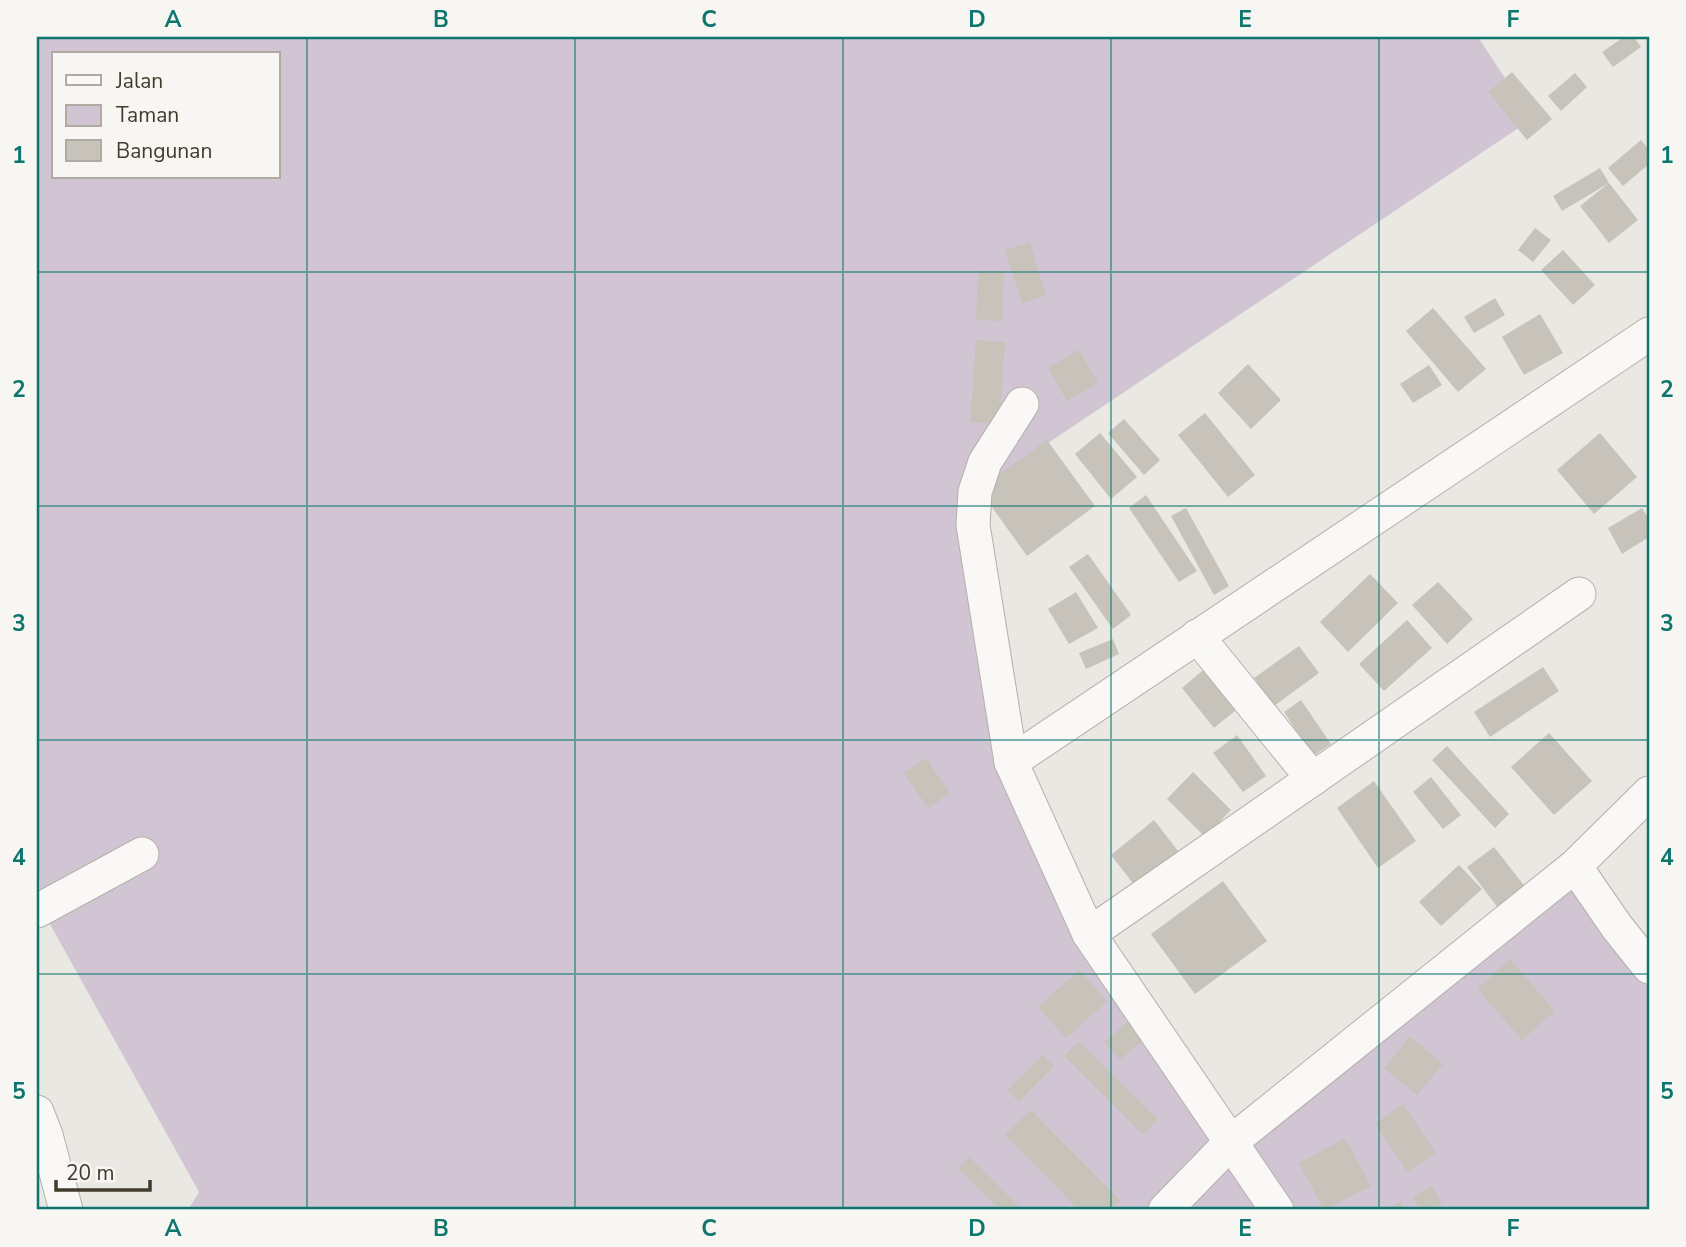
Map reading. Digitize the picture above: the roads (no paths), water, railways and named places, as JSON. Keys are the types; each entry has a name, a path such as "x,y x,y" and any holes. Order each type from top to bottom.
{"street":[{"path":"1011,762 1649,334"},
{"path":"1022,404 985,462 975,492 974,525 1011,762 1089,934 1277,1210"},
{"path":"1089,934 1579,594"},
{"path":"1198,636 1313,779"},
{"path":"1165,1210 1231,1142 1575,866 1649,793"},
{"path":"37,911 142,854"},
{"path":"1575,866 1617,927 1649,967"},
{"path":"37,1112 46,1135 66,1210"}]}
